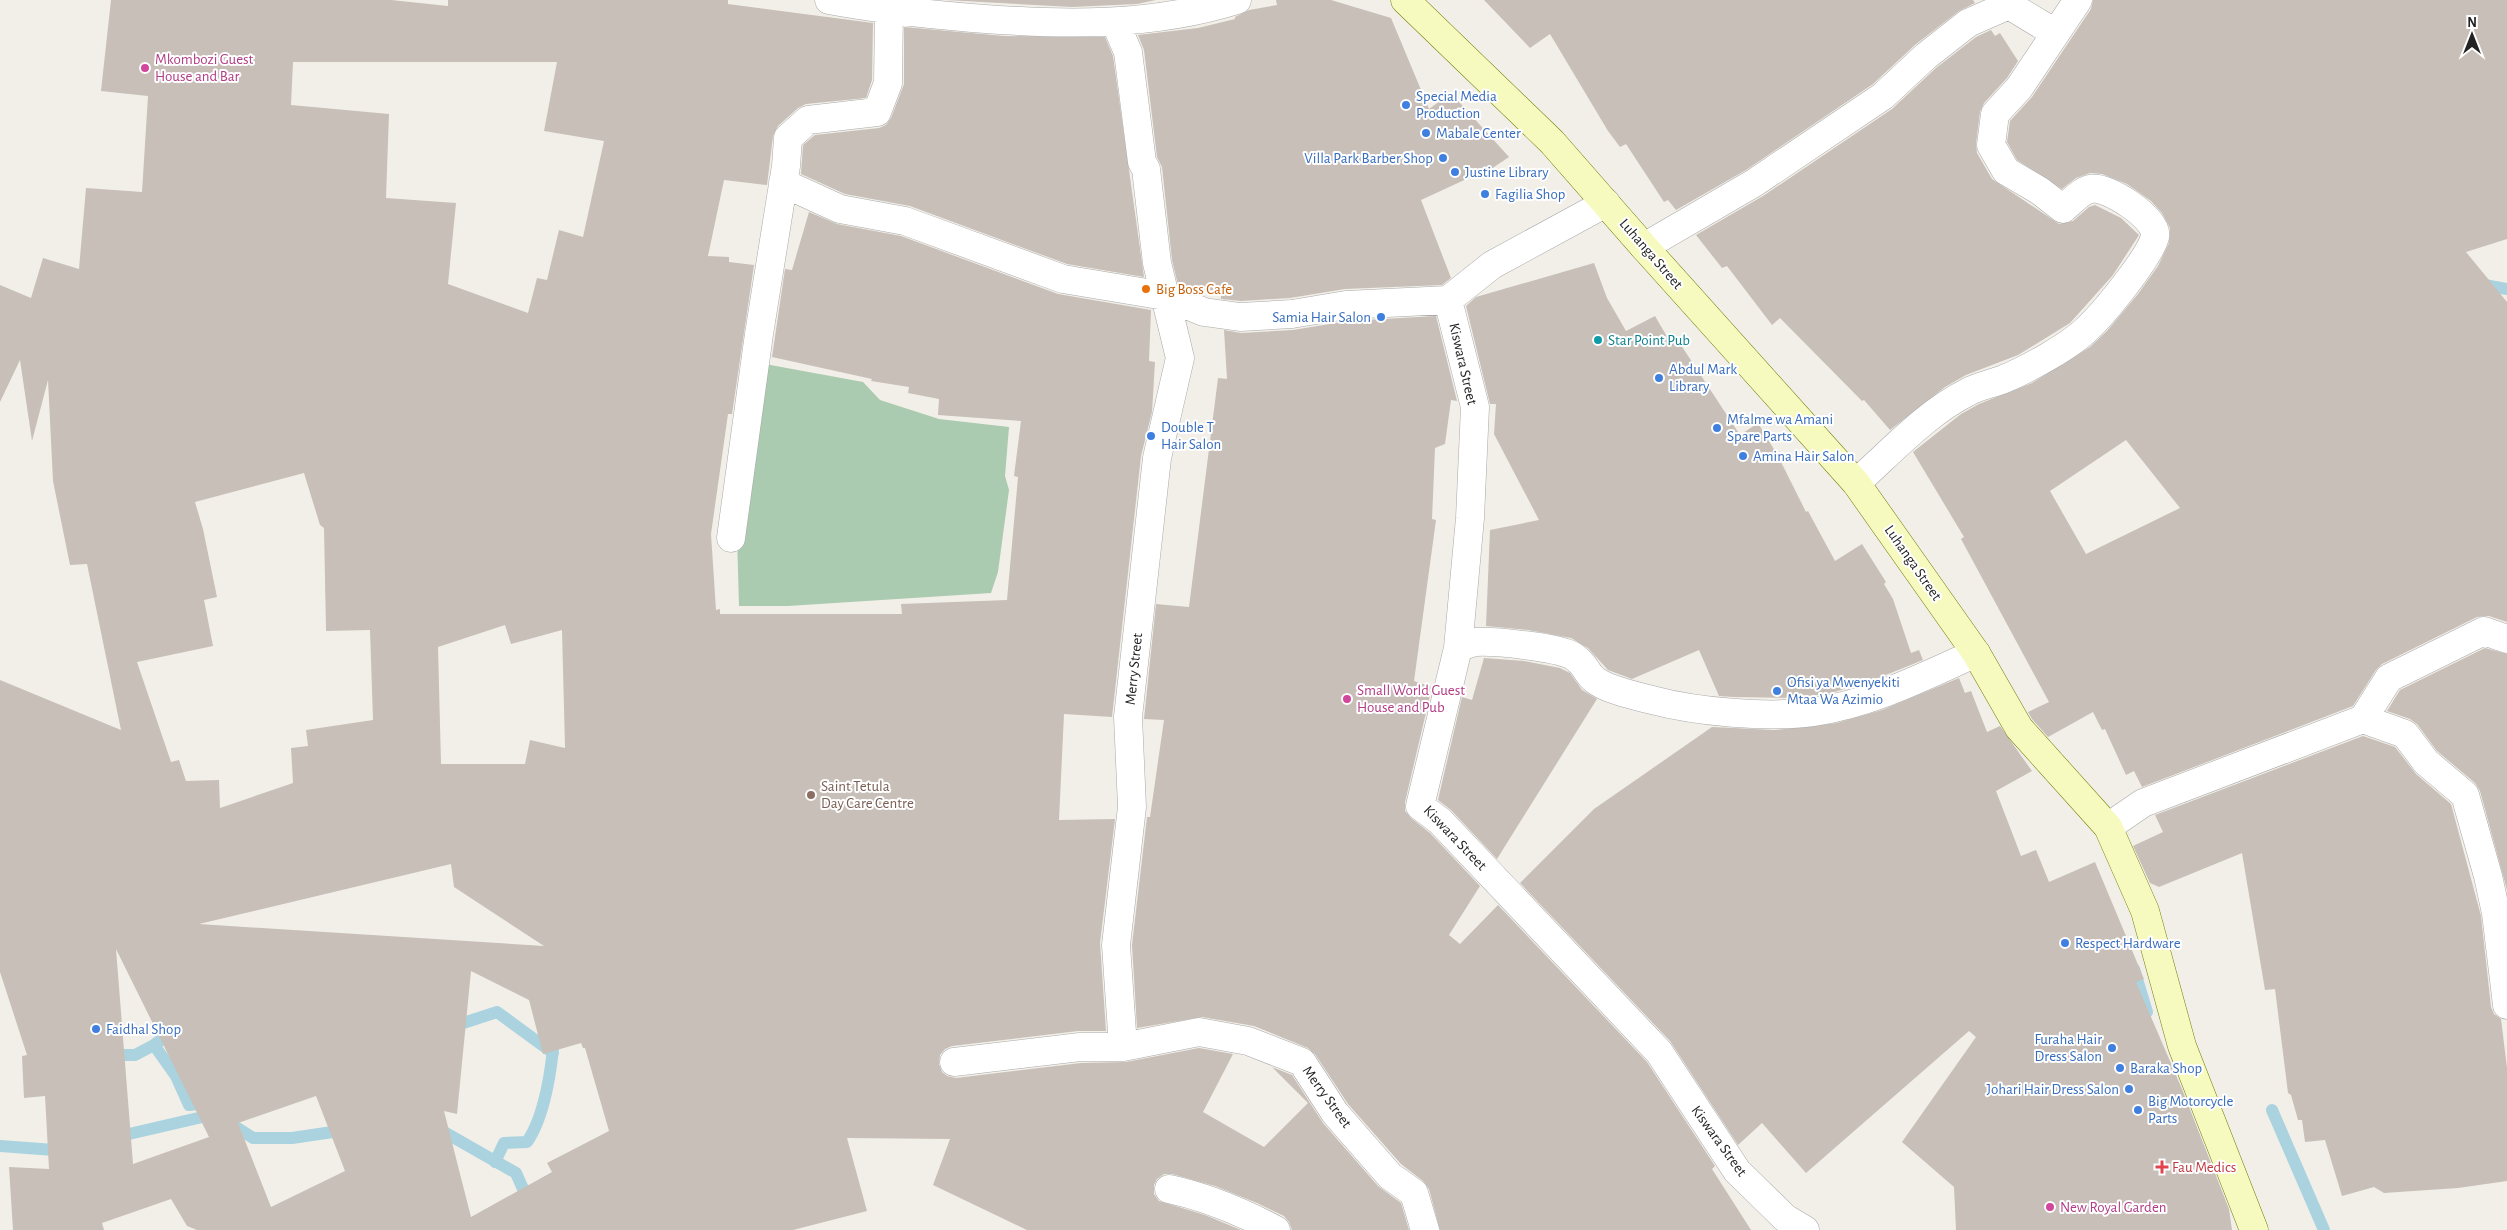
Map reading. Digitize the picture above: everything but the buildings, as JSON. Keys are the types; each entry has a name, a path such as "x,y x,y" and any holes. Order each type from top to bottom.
{"street":[{"path":"829,0 889,11 1040,24 1115,22 1199,12 1237,0"},
{"name":"Luhanga Street","path":"1405,0 1552,142 1856,483 1976,653 2019,728 2108,827 2145,911 2182,1046 2254,1230"},
{"path":"1856,483 1932,416 1968,392 2004,379 2047,356 2088,329 2126,284 2155,236 2154,226 2148,219 2101,188 2090,188 2063,209 2050,201 2040,191 2006,171 1991,144 1994,114 2019,88 2078,0"},
{"path":"1644,247 1754,183 1859,113 1883,96 1926,56 1968,23 2008,5 2055,33"},
{"path":"732,538 759,334 783,183 788,138 808,120 878,112 888,83 889,11"},
{"name":"Merry Street","path":"1115,22 1128,52 1142,162 1146,169 1157,263 1180,358 1157,458 1128,717 1132,807 1116,946 1123,1047"},
{"path":"783,183 840,209 905,221 1063,279 1165,296 1204,312 1240,317 1292,314 1346,305 1448,300 1492,265 1606,203"},
{"name":"Kiswara Street","path":"1448,300 1475,407 1466,573 1458,648 1420,806 1440,821 1658,1052 1737,1171 1785,1218 1805,1230"},
{"path":"2108,827 2143,803 2363,719 2388,678 2484,631 2507,639"},
{"path":"1458,648 1475,642 1550,648 1570,655 1584,664 1594,680 1614,688 1687,708 1755,713 1813,712 1854,702 1906,684 1976,653"},
{"path":"2363,719 2405,734 2426,762 2465,794 2488,876 2496,913 2507,1005"},
{"name":"Merry Street","path":"954,1062 1080,1047 1123,1047 1199,1032 1248,1040 1302,1062 1335,1112 1377,1162 1390,1176 1414,1193 1425,1230"},
{"path":"1169,1189 1197,1195 1248,1215 1276,1230"}],"green space":[{"path":"765,364 863,382 880,400 939,419 1009,427 1005,476 1009,490 998,572 991,593 788,606 739,606 736,500"}],"waterway":[{"path":"2479,284 2507,289"},
{"path":"2134,969 2147,1012"},
{"path":"450,1024 454,1026 497,1012 553,1053"},
{"path":"154,1045 175,1030"},
{"path":"495,1162 504,1143 527,1142 539,1119 546,1091 554,1036"},
{"path":"124,1055 135,1055 154,1045 176,1076 189,1105 208,1103"},
{"path":"2272,1110 2324,1230"},
{"path":"116,1137 211,1115 217,1115 253,1138 292,1138 346,1130"},
{"path":"437,1128 516,1173 541,1230"},
{"path":"0,1146 54,1150 65,1148"}],"place":[{"name":"Mkombozi Guest House and Bar","path":"145,68"},
{"name":"Special Media Production","path":"1406,105"},
{"name":"Mabale Center","path":"1426,133"},
{"name":"Villa Park Barber Shop","path":"1443,158"},
{"name":"Justine Library","path":"1455,172"},
{"name":"Fagilia Shop","path":"1485,194"},
{"name":"Big Boss Cafe","path":"1146,289"},
{"name":"Samia Hair Salon","path":"1381,317"},
{"name":"Star Point Pub","path":"1598,340"},
{"name":"Abdul Mark Library","path":"1659,378"},
{"name":"Mfalme wa Amani Spare Parts","path":"1717,428"},
{"name":"Double T Hair Salon","path":"1151,436"},
{"name":"Amina Hair Salon","path":"1743,456"},
{"name":"Ofisi ya Mwenyekiti Mtaa Wa Azimio","path":"1777,691"},
{"name":"Small World Guest House and Pub","path":"1347,699"},
{"name":"Saint Tetula Day Care Centre","path":"811,795"},
{"name":"Respect Hardware","path":"2065,943"},
{"name":"Faidhal Shop","path":"96,1029"},
{"name":"Furaha Hair Dress Salon","path":"2112,1048"},
{"name":"Baraka Shop","path":"2120,1068"},
{"name":"Johari Hair Dress Salon","path":"2129,1089"},
{"name":"Big Motorcycle Parts","path":"2138,1110"},
{"name":"Fau Medics","path":"2162,1167"},
{"name":"New Royal Garden","path":"2050,1207"}]}
